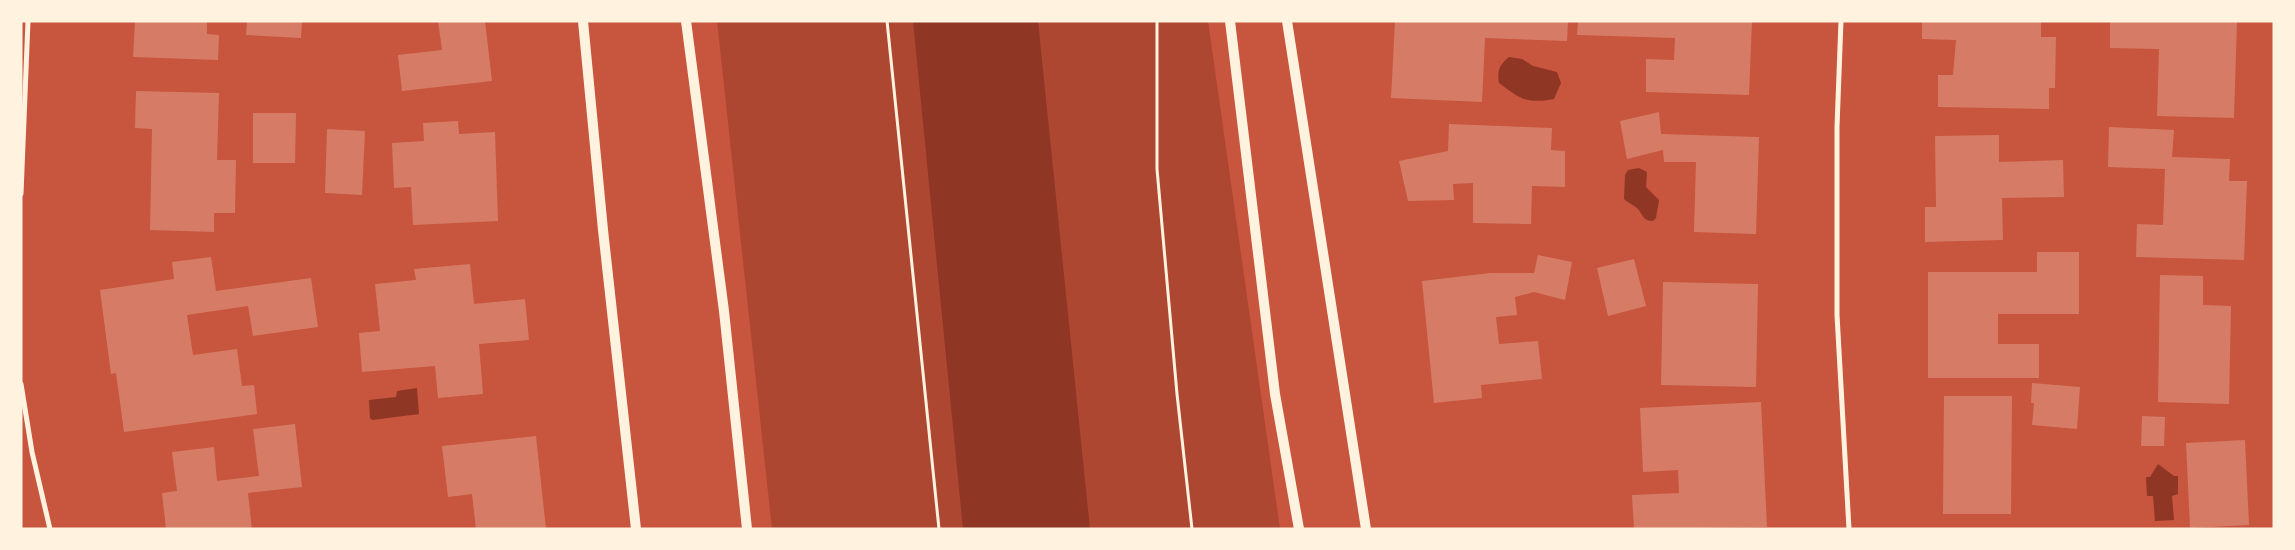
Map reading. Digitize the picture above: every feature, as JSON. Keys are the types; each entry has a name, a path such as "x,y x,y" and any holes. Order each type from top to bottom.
{"main road":[{"path":"583,21 603,230 636,529"},
{"path":"686,21 724,311 747,529"},
{"path":"1230,21 1275,394 1298,529"},
{"path":"1287,21 1366,529"}],"street":[{"path":"21,194 28,21"},
{"path":"1841,21 1837,127 1837,315 1849,529"},
{"path":"21,384 32,452 50,529"}],"path":[{"path":"887,21 939,529"},
{"path":"1157,21 1157,168 1177,394 1192,529"}],"shaded area":[{"path":"717,21 1208,21 1280,529 772,529"},
{"path":"913,21 1038,21 1090,529 963,529"},
{"path":"1509,57 1522,59 1533,66 1557,72 1561,83 1554,99 1537,101 1524,99 1499,83 1498,75 1500,68"},
{"path":"1639,168 1647,172 1646,187 1659,200 1656,218 1653,221 1645,219 1638,209 1624,199 1625,175 1628,170"},
{"path":"417,388 419,414 372,420 370,418 369,400 396,397 397,391"},
{"path":"2158,464 2174,476 2178,476 2178,494 2172,496 2174,520 2155,521 2153,496 2147,496 2146,477 2150,477"}],"building":[{"path":"135,21 207,21 207,34 219,35 218,60 133,57"},
{"path":"247,21 302,21 301,38 246,35"},
{"path":"438,21 485,21 492,81 402,91 398,55 442,50"},
{"path":"1395,21 1568,21 1567,41 1485,38 1482,102 1391,98"},
{"path":"1578,21 1752,21 1749,95 1646,92 1646,59 1674,60 1675,38 1577,35"},
{"path":"1922,21 2041,21 2041,37 2056,37 2055,88 2049,88 2049,109 1938,107 1938,75 1953,75 1956,40 1922,39"},
{"path":"2110,21 2237,21 2234,118 2157,116 2159,49 2110,48"},
{"path":"136,91 219,93 217,160 236,160 235,213 214,213 214,232 150,230 152,129 135,128"},
{"path":"1659,112 1661,134 1759,137 1756,234 1694,232 1696,162 1664,162 1663,150 1627,159 1620,121"},
{"path":"253,113 296,113 295,163 253,163"},
{"path":"458,121 459,134 495,132 498,221 413,225 411,187 394,188 392,143 424,141 423,123"},
{"path":"1449,124 1552,128 1551,150 1565,151 1565,187 1532,186 1531,224 1473,223 1473,183 1453,184 1454,200 1408,201 1399,161 1448,151"},
{"path":"2109,127 2174,130 2172,157 2230,159 2229,181 2247,181 2244,260 2136,257 2137,224 2163,225 2165,169 2108,167"},
{"path":"327,129 365,131 362,195 325,193"},
{"path":"1999,135 1999,162 2063,160 2064,197 2002,198 2003,240 1925,242 1925,207 1936,207 1935,136"},
{"path":"2037,252 2079,252 2079,314 1998,314 1998,344 2039,344 2039,378 1928,378 1928,272 2037,272"},
{"path":"1538,255 1572,262 1565,300 1534,292 1515,297 1517,315 1496,317 1499,344 1538,341 1542,379 1481,385 1482,398 1434,403 1422,281 1490,273 1534,273"},
{"path":"211,257 216,291 311,278 318,327 253,336 248,306 187,315 193,355 237,349 242,386 254,385 257,414 124,432 116,373 111,374 100,290 174,279 172,262"},
{"path":"1634,259 1646,306 1608,316 1597,268"},
{"path":"470,264 474,304 525,299 529,340 479,344 483,394 438,398 435,366 362,372 359,333 380,331 375,284 416,280 414,269"},
{"path":"2160,275 2203,276 2203,305 2231,306 2229,404 2158,402"},
{"path":"1663,282 1758,284 1756,387 1661,385"},
{"path":"2032,383 2080,387 2077,429 2032,425 2034,403 2031,403"},
{"path":"1944,396 2012,396 2011,514 1943,514"},
{"path":"1761,402 1767,527 1634,529 1632,495 1679,493 1678,470 1643,472 1640,408"},
{"path":"2142,416 2165,417 2164,446 2141,446"},
{"path":"295,424 302,487 248,493 252,529 166,529 162,493 177,491 172,452 214,447 217,481 259,476 253,429"},
{"path":"536,436 546,529 476,529 472,494 448,497 442,446"},
{"path":"2245,440 2249,525 2190,528 2186,443"}]}
